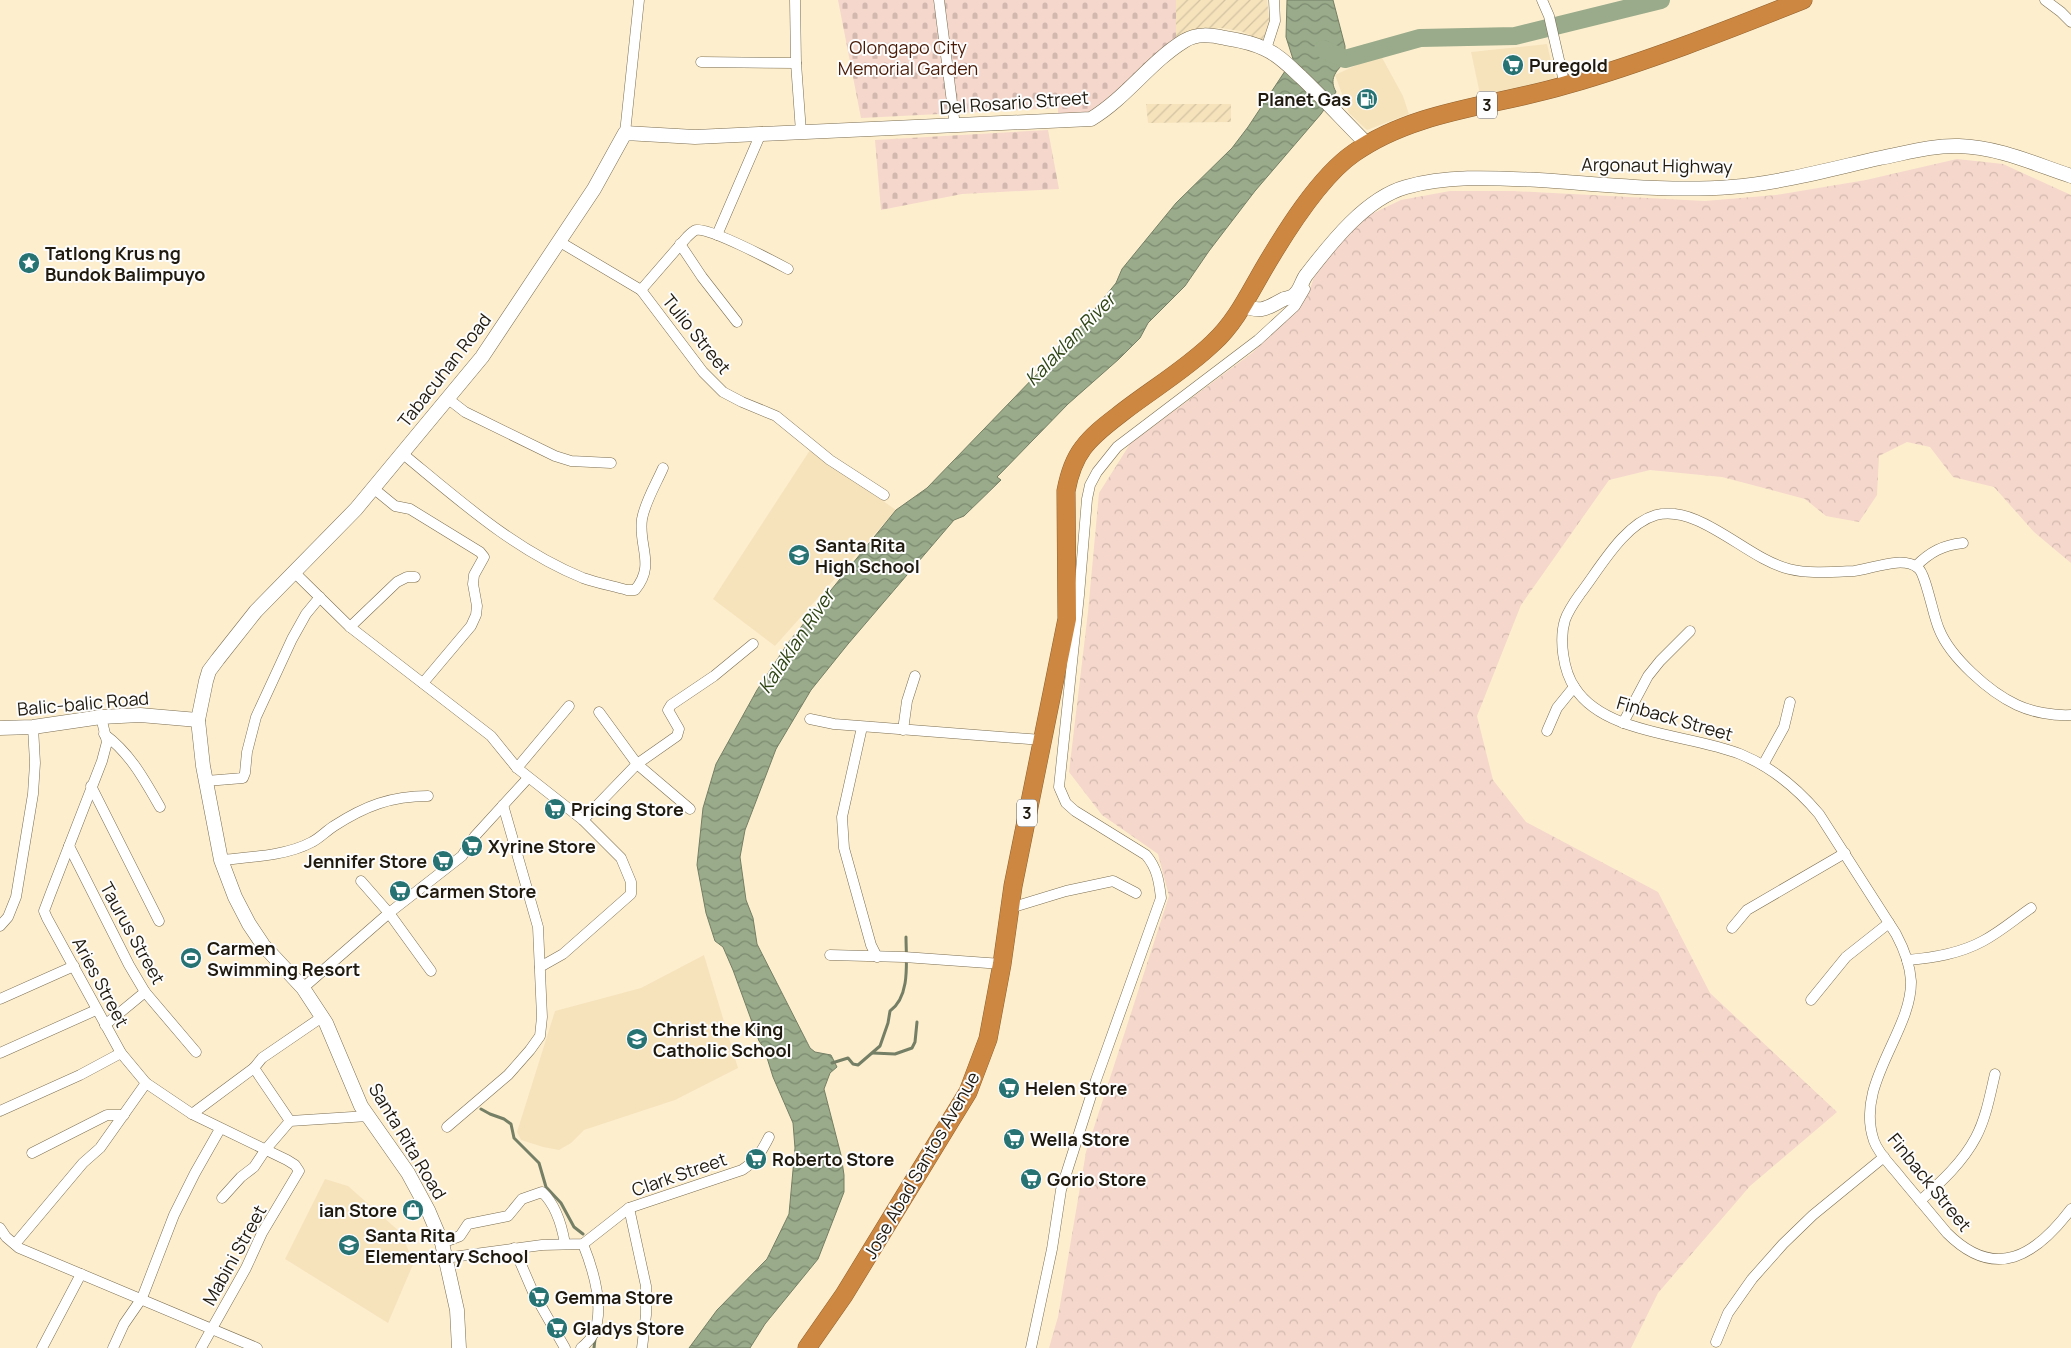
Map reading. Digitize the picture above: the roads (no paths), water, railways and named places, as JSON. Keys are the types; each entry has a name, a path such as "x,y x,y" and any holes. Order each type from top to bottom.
{"highway":[{"name":"Jose Abad Santos Avenue","path":"806,1348 844,1295 968,1092 988,1039 1010,908 1067,620 1066,491 1070,471 1083,448 1102,427 1190,364 1215,342 1243,306 1268,261 1305,207 1336,169 1353,153 1382,136 1422,122 1564,86 1685,45 1803,0"}],"main road":[{"name":"Del Rosario Street","path":"626,133 695,137 1091,119 1112,104 1170,51 1186,40 1198,36 1214,35 1239,40 1266,49 1284,61 1368,145"},
{"name":"Tabacuhan Road","path":"198,720 209,671 256,611 356,509 482,357 560,242 626,133"},
{"name":"Argonaut Highway","path":"1243,306 1259,310 1267,309 1283,300 1286,290 1307,274 1344,231 1371,204 1398,189 1436,181 1477,178 1674,188 1733,187 1798,176 1919,150 1960,146 1996,150 2071,176"},
{"name":"Balic-balic Road","path":"0,728 32,728 101,717 140,715 198,720"},
{"name":"Santa Rita Road","path":"198,720 206,781 221,860 235,897 249,924 263,945 303,988 322,1018 361,1106 408,1173 428,1210 442,1243 456,1310 459,1348"}],"street":[{"name":"Tabacuhan Road","path":"626,133 639,0"},
{"path":"795,0 796,63 801,132"},
{"path":"939,0 955,126"},
{"path":"1266,49 1275,21 1274,0"},
{"path":"1542,0 1549,16 1564,86"},
{"path":"2046,0 2071,22"},
{"path":"701,62 796,63"},
{"path":"718,235 761,133"},
{"path":"641,290 680,244 695,230 703,230 718,235 788,269"},
{"name":"Tulio Street","path":"560,242 641,290 703,372 723,392 776,416 830,460 884,495"},
{"path":"680,244 702,277 737,322"},
{"path":"1031,1348 1052,1249 1061,1190 1096,1080 1161,898 1159,878 1153,863 1146,854 1075,812 1066,803 1059,787 1088,492 1097,472 1117,447 1251,345 1295,306 1305,288 1307,274"},
{"path":"447,398 465,412 555,456 572,461 611,463"},
{"path":"403,454 483,521 520,545 584,578 627,590 635,590 641,583 646,567 641,531 642,517 663,468"},
{"path":"373,488 395,506 402,506 410,510 480,552 484,557 474,575 476,616 471,626 423,683"},
{"name":"Finback Street","path":"1916,566 1911,563 1898,563 1858,570 1822,572 1791,570 1759,557 1704,523 1672,514 1656,515 1626,532 1577,598 1565,618 1562,636 1569,676 1574,687 1585,702 1602,714 1623,723 1737,753 1763,765 1783,778 1804,796 1819,814 1906,951 1911,983 1908,999 1876,1082 1872,1100 1871,1122 1874,1141 1884,1157 1958,1244 1986,1257 2018,1256 2031,1250 2055,1230 2071,1209"},
{"path":"1963,543 1952,544 1936,550 1927,555 1916,566 1923,573 1932,611 1940,632 1951,650 1995,692 2018,706 2046,713 2071,715"},
{"path":"294,572 350,627 491,736 528,778 583,820 621,858 631,882 631,894 563,954 540,967"},
{"path":"350,627 397,582 407,577 416,577"},
{"path":"206,781 243,778 247,752 256,717 292,639 306,614 320,597"},
{"path":"1623,723 1648,676 1690,631"},
{"path":"583,820 637,764 677,736 679,729 668,710 671,705 714,676 752,644"},
{"path":"903,730 907,701 915,676"},
{"path":"1547,731 1557,708 1574,687"},
{"path":"1763,765 1784,727 1790,702"},
{"path":"518,768 569,706"},
{"path":"599,712 637,764 690,809"},
{"name":"Aries Street","path":"101,717 106,742 102,761 44,912 121,1053 146,1084 192,1114 295,1165 299,1171 297,1178"},
{"path":"810,719 834,724 1042,740"},
{"path":"862,726 842,817 844,848 876,958"},
{"path":"0,926 8,917 16,897 30,813 35,763 32,728"},
{"path":"104,734 117,743 129,757 160,807"},
{"path":"303,988 389,913 462,856 475,836 528,778"},
{"path":"91,786 158,922"},
{"path":"221,860 289,850 312,843 332,827 366,808 404,796 428,796"},
{"path":"447,1127 508,1075 540,1036 542,1017 538,927 503,805"},
{"name":"Taurus Street","path":"69,846 129,965 145,992 196,1052"},
{"path":"1732,928 1739,918 1751,907 1844,853"},
{"path":"361,881 389,913 431,971"},
{"path":"1010,908 1066,891 1113,881 1136,892"},
{"path":"1907,960 1948,954 1966,949 1984,941 2031,908"},
{"path":"1811,1000 1846,958 1889,923"},
{"path":"830,955 876,958 904,957 1002,964"},
{"path":"0,999 74,966"},
{"path":"105,1025 145,992"},
{"path":"0,1053 96,1010"},
{"path":"192,1114 254,1068 262,1058 322,1018"},
{"path":"0,1111 80,1075 121,1053"},
{"path":"254,1068 290,1121"},
{"path":"1920,1201 1963,1158 1976,1137 1984,1119 1995,1074"},
{"path":"15,1244 83,1163 100,1148 146,1084"},
{"path":"32,1153 107,1115 124,1115"},
{"path":"222,1198 262,1158 266,1149 290,1121 368,1116"},
{"path":"113,1348 124,1324 142,1298 174,1215 220,1129"},
{"name":"Clark Street","path":"583,1244 629,1208 742,1170 761,1153 769,1137"},
{"path":"1716,1342 1728,1313 1752,1279 1783,1244 1813,1214 1884,1157"},
{"name":"Mabini Street","path":"201,1348 262,1233 297,1178"},
{"path":"442,1243 460,1236 468,1224 508,1216 522,1199 542,1192 551,1202 558,1217 565,1244"},
{"path":"629,1208 646,1286 646,1315 642,1348"},
{"path":"0,1228 3,1239 257,1348"},
{"path":"445,1258 514,1248 583,1244 594,1282 597,1318 594,1333 581,1348"},
{"path":"514,1248 533,1292 565,1348"},
{"path":"42,1348 81,1274"}],"water":[{"name":"Kalaklan River","path":"1287,0 1333,0 1345,46 1345,62 1338,69 1333,79 1336,92 1321,114 1255,191 1185,286 1148,323 1140,338 1068,404 997,477 1001,480 964,516 954,520 811,690 776,749 745,830 740,857 746,900 753,918 757,944 810,1048 815,1052 831,1055 837,1067 830,1073 824,1089 841,1155 844,1192 818,1259 765,1324 750,1348 689,1348 717,1310 767,1259 789,1214 795,1148 793,1123 773,1077 764,1048 759,1041 733,970 723,947 715,941 706,913 697,865 703,808 716,764 757,690 788,643 896,510 927,488 1068,342 1116,283 1122,269 1176,203 1232,148 1248,127 1293,59 1286,37"}],"waterway":[{"path":"1323,49 1345,59 1420,38 1515,36 1661,0"},
{"path":"832,1063 848,1058 853,1064 858,1065 880,1046 890,1011 897,1004 904,987 906,977 906,937"},
{"path":"873,1053 895,1054 912,1048 915,1042 917,1022"},
{"path":"481,1109 511,1124 514,1138 539,1163 546,1187 561,1203 574,1227 583,1234"},
{"path":"594,1348 595,1339"}],"place":[{"name":"Puregold","path":"1513,65"},
{"name":"Planet Gas","path":"1367,99"},
{"name":"Tatlong Krus ng Bundok Balimpuyo","path":"29,263"},
{"name":"Santa Rita High School","path":"799,555"},
{"name":"Pricing Store","path":"555,809"},
{"name":"Xyrine Store","path":"472,846"},
{"name":"Jennifer Store","path":"443,861"},
{"name":"Carmen Store","path":"400,891"},
{"name":"Carmen Swimming Resort","path":"191,958"},
{"name":"Christ the King Catholic School","path":"637,1039"},
{"name":"Helen Store","path":"1009,1088"},
{"name":"Wella Store","path":"1014,1139"},
{"name":"Roberto Store","path":"756,1159"},
{"name":"Gorio Store","path":"1031,1179"},
{"name":"ian Store","path":"413,1210"},
{"name":"Santa Rita Elementary School","path":"349,1245"},
{"name":"Gemma Store","path":"539,1297"},
{"name":"Gladys Store","path":"557,1328"}],"park label":[{"name":"Olongapo City Memorial Garden","path":"908,57"}]}
